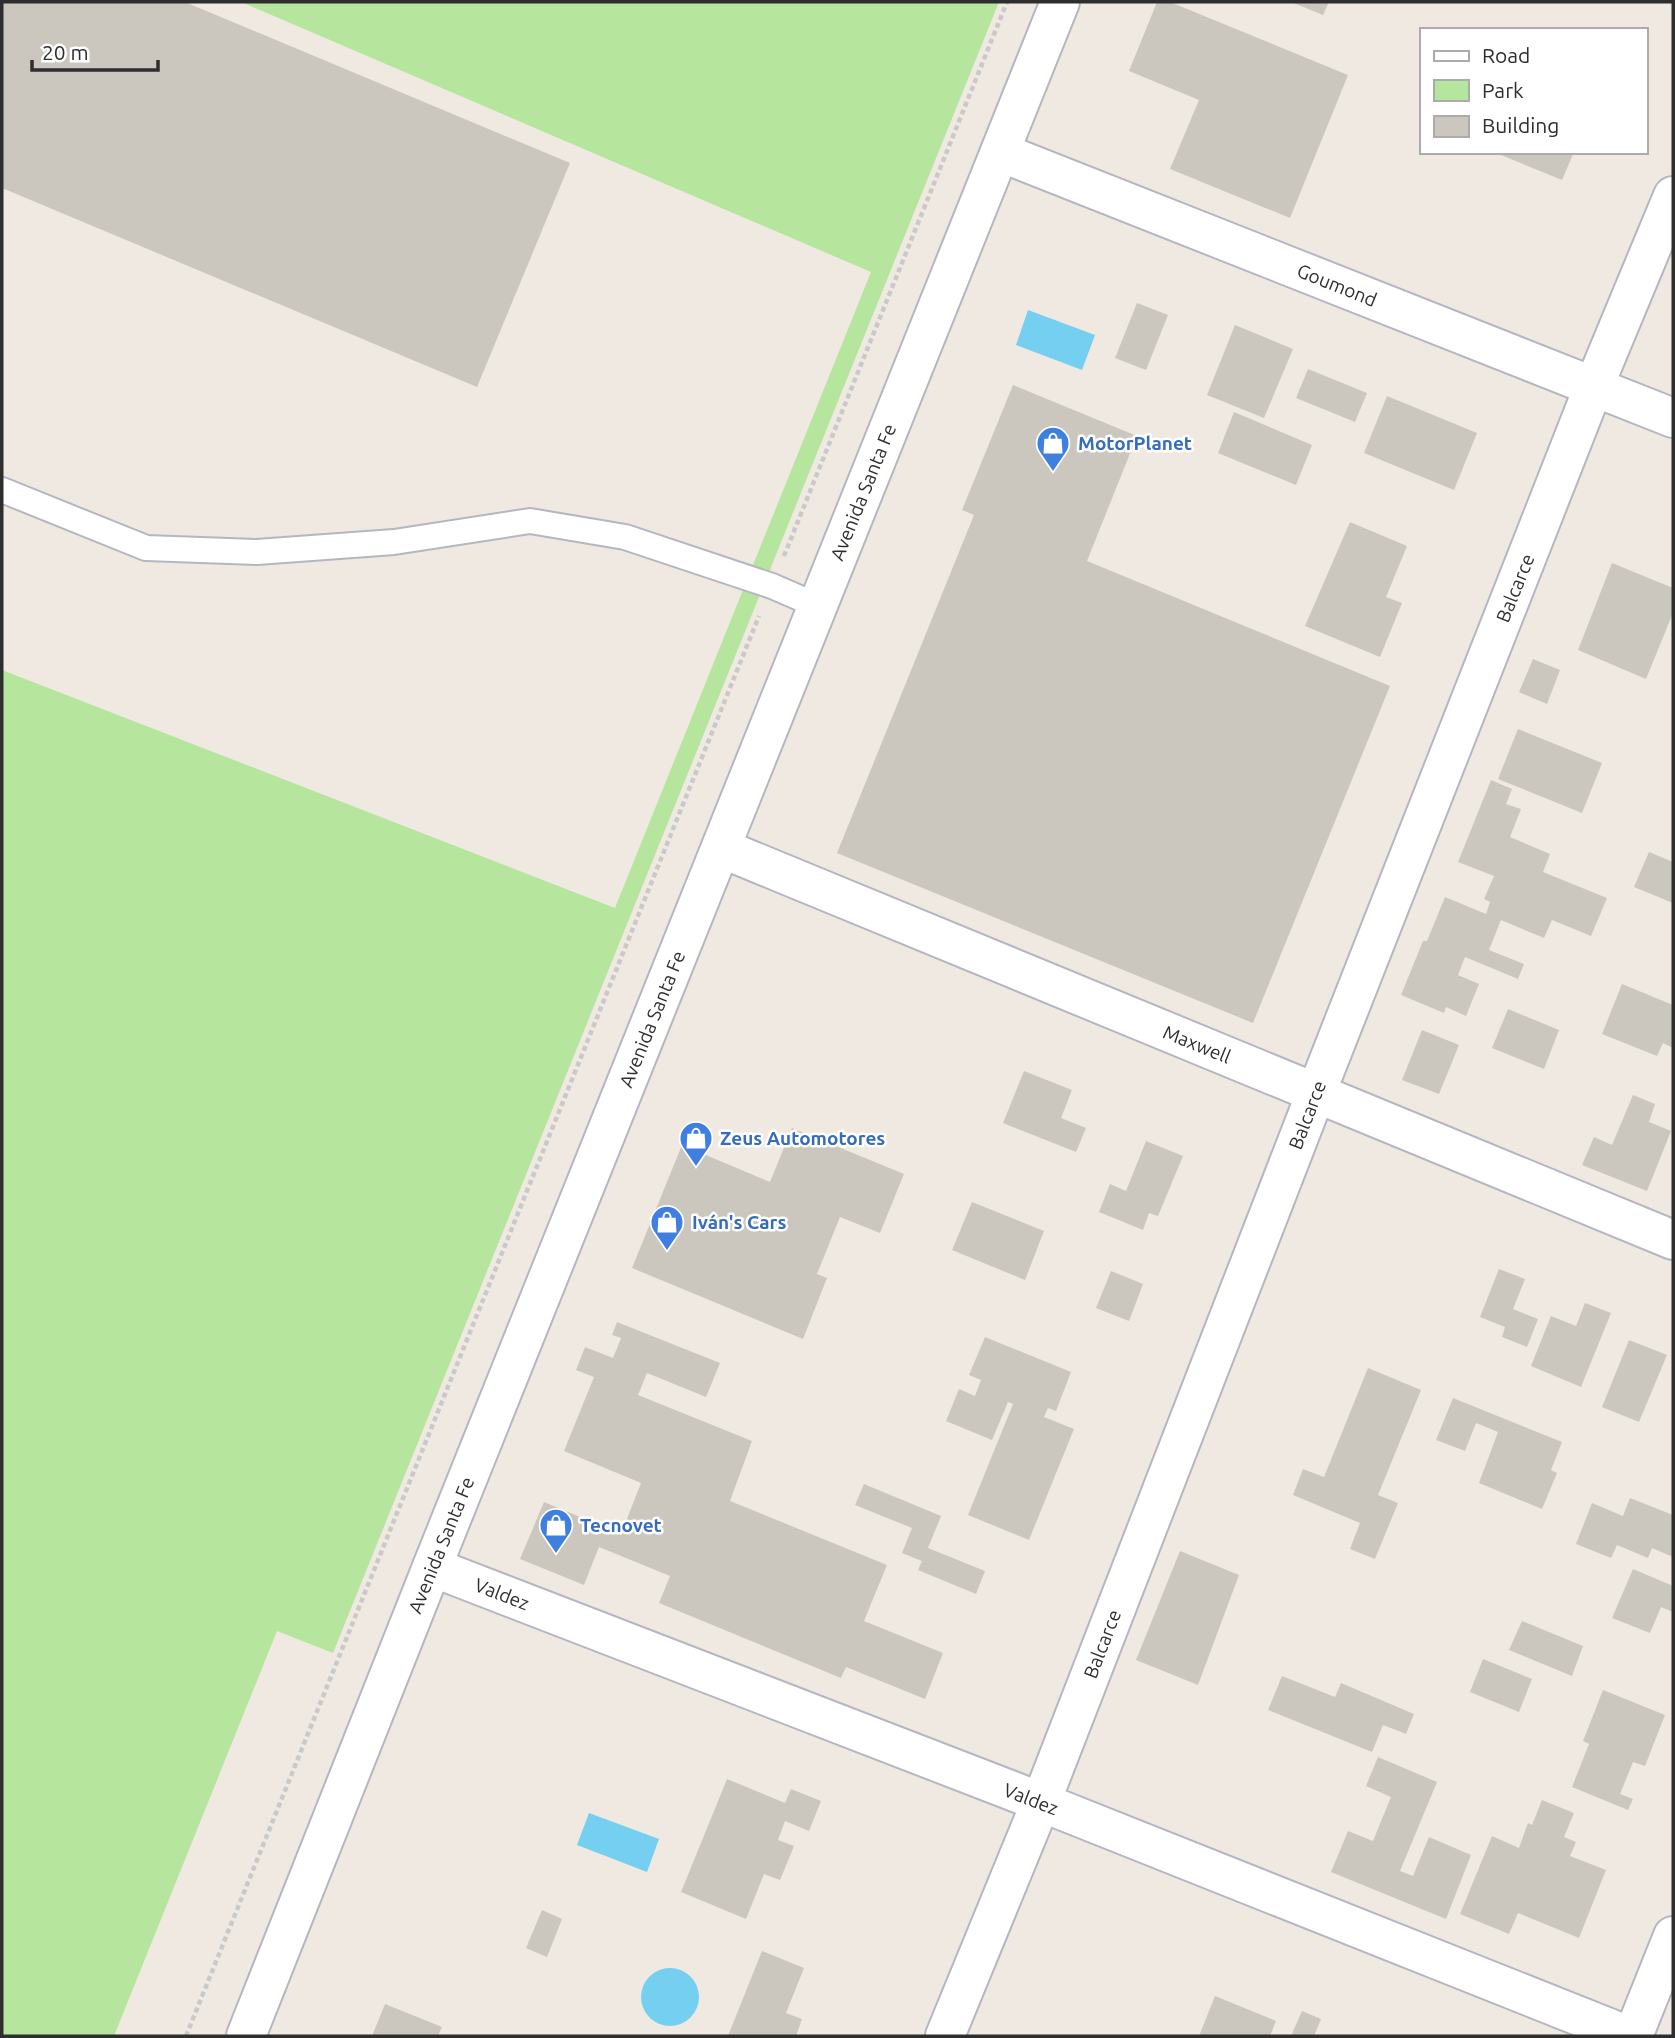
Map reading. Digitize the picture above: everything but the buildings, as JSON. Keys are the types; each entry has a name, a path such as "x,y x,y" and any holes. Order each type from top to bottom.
{"street":[{"name":"Avenida Santa Fe","path":"246,2036 1060,2"},
{"name":"Goumond","path":"1000,152 1673,418"},
{"name":"Balcarce","path":"945,2036 1041,1802 1594,386 1673,196"},
{"name":"Maxwell","path":"721,848 1673,1240"},
{"name":"Valdez","path":"432,1567 1041,1802 1631,2036"},
{"path":"1631,2036 1673,1936"}],"lane":[{"path":"2,490 146,548 257,552 394,542 530,521 625,537 772,586 818,606"}],"path":[{"path":"186,2036 1007,2"}],"green space":[{"path":"241,2 999,2 333,1653 277,1631 114,2036 2,2036 2,670 615,908 871,272"}],"water":[{"path":"1028,310 1095,335 1082,370 1016,345"},
{"path":"589,1813 659,1839 647,1872 577,1845"},
{"path":"670,1968 681,1970 694,1981 699,1997 697,2008 686,2021 670,2026 659,2024 646,2013 641,1997 643,1986 654,1973"}],"place":[{"name":"MotorPlanet","path":"1053,473"},
{"name":"Zeus Automotores","path":"696,1168"},
{"name":"Iván's Cars","path":"667,1252"},
{"name":"Tecnovet","path":"556,1555"}]}
